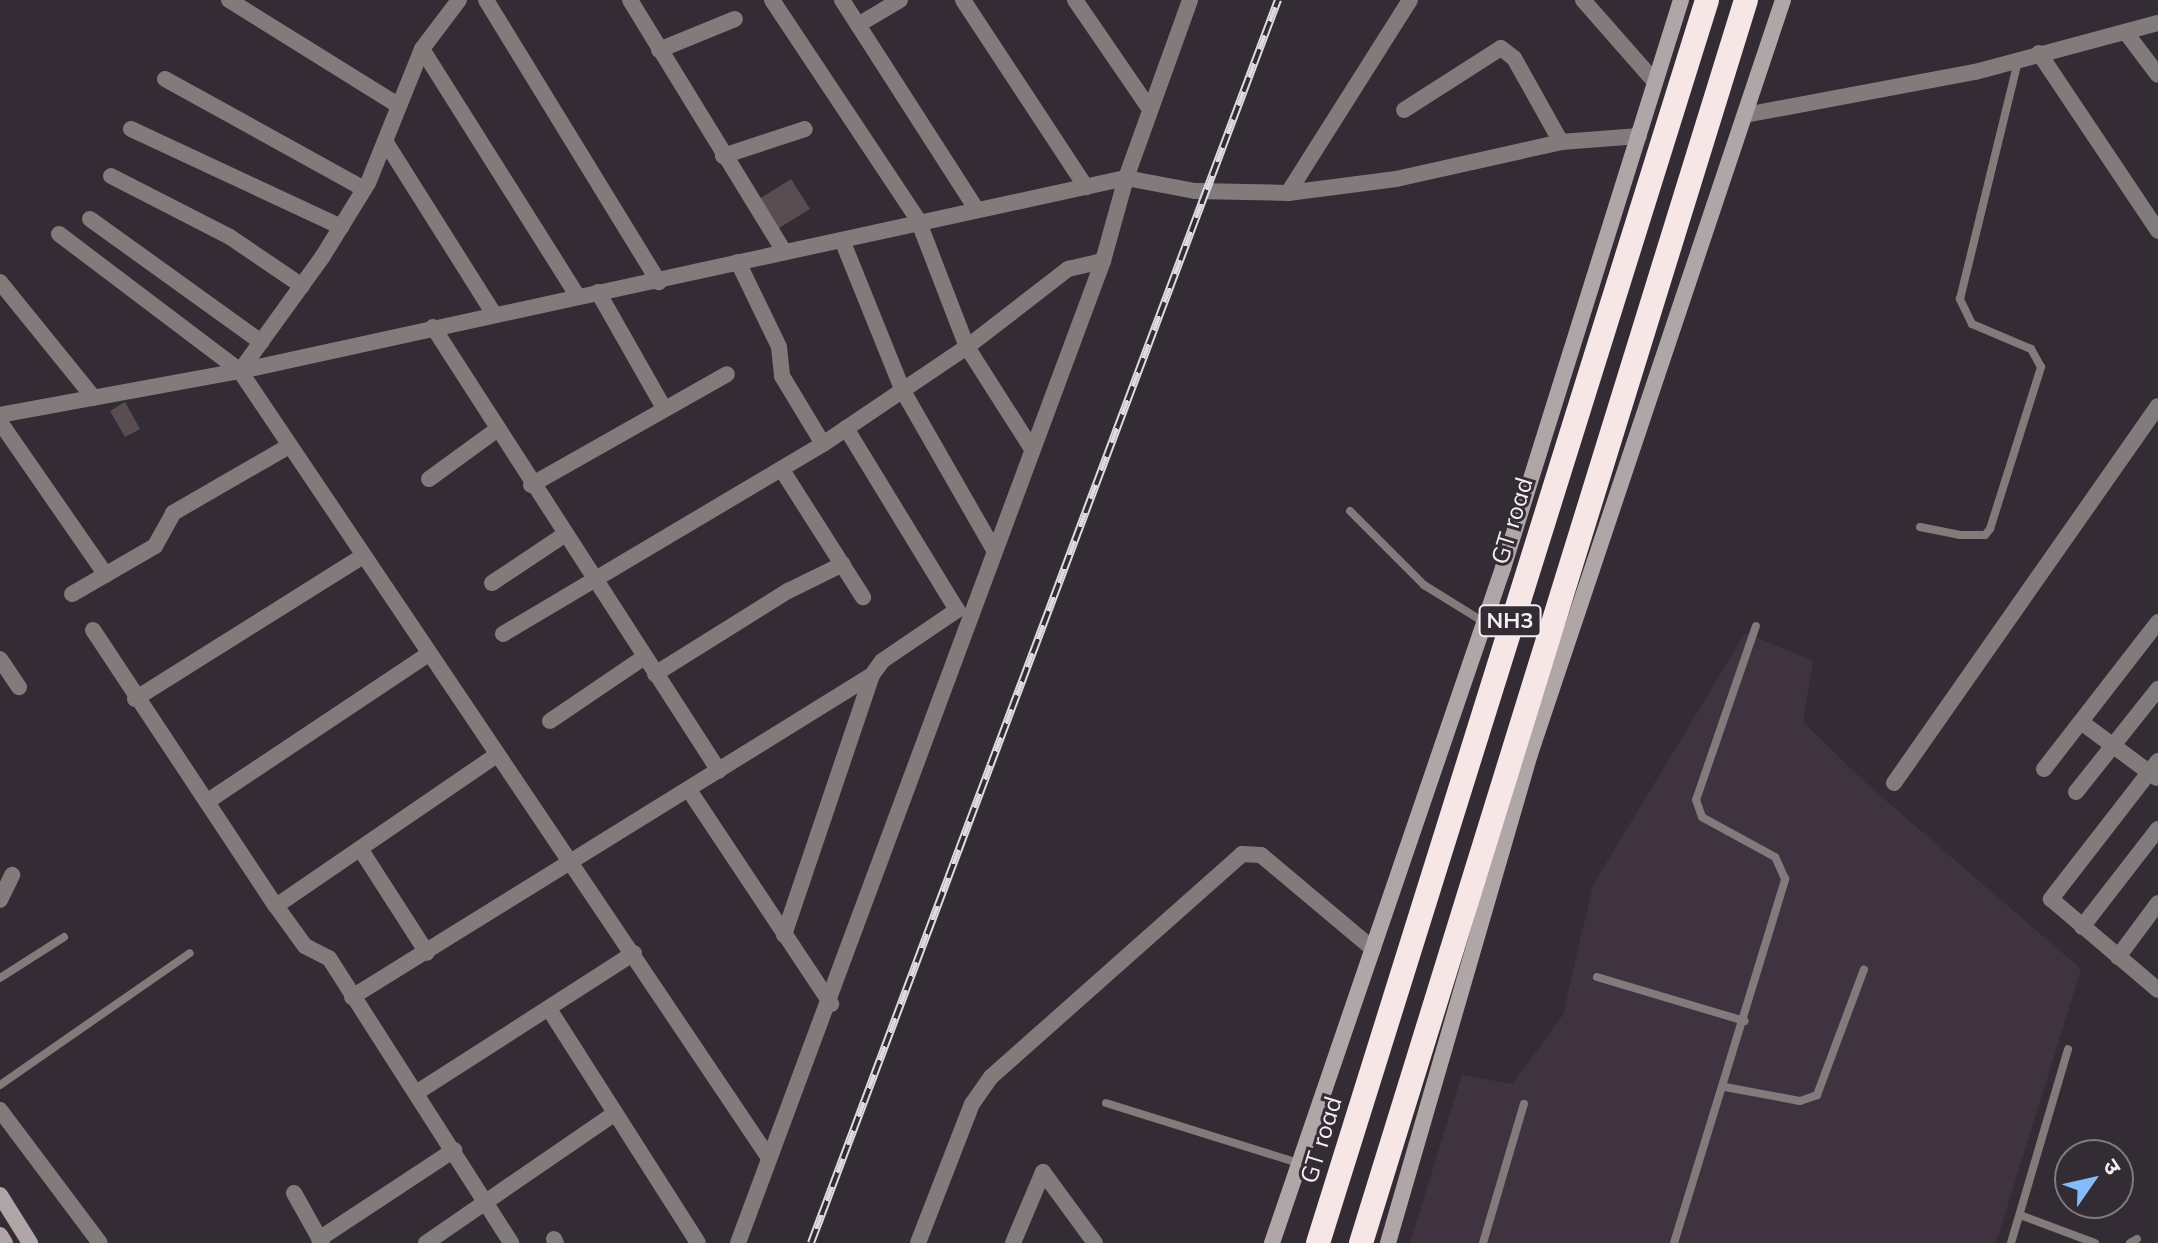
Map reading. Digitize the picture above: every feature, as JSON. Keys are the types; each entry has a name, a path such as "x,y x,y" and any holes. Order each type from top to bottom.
{"highway":[{"name":"GT road","path":"1318,1243 1707,0"},
{"name":"NH3","path":"1361,1243 1746,0"}],"main road":[{"path":"1272,1243 1484,622 1681,0"},
{"path":"1388,1243 1530,754 1783,0"},
{"path":"0,1195 30,1243"},
{"path":"0,1235 5,1243"}],"street":[{"path":"229,0 398,105"},
{"path":"240,371 302,286 364,189 422,49 459,0"},
{"path":"486,0 659,282"},
{"path":"630,0 783,250"},
{"path":"772,0 918,220 967,347 1032,449"},
{"path":"842,0 976,209"},
{"path":"858,25 900,0"},
{"path":"963,0 1086,187"},
{"path":"1075,0 1149,108"},
{"path":"738,1243 831,1004 994,550 1103,261 1149,108 1190,0"},
{"path":"1288,193 1410,0"},
{"path":"1583,0 1655,82"},
{"path":"659,50 735,19"},
{"path":"1745,115 2019,59 2127,34 2158,23"},
{"path":"2127,34 2158,75"},
{"path":"1404,110 1501,48 1514,58 1561,142"},
{"path":"422,49 578,297"},
{"path":"2039,53 2158,231"},
{"path":"165,79 364,189"},
{"path":"131,129 341,227"},
{"path":"723,156 805,129"},
{"path":"0,415 240,371 494,314 659,282 918,220 1126,178 1195,191 1288,193 1396,179 1561,142 1639,136"},
{"path":"385,141 494,314"},
{"path":"111,176 230,237 302,286"},
{"path":"90,219 261,342"},
{"path":"59,234 240,371 361,557 495,756 634,953 769,1158"},
{"path":"842,240 903,391 994,550"},
{"path":"503,634 592,578 823,444 967,347 1068,269 1103,261"},
{"path":"738,262 779,347 782,376 823,444"},
{"path":"0,282 94,398"},
{"path":"598,292 664,408"},
{"path":"433,327 495,431 719,771"},
{"path":"531,485 727,374"},
{"path":"1894,783 2152,428 2158,406"},
{"path":"0,422 106,575"},
{"path":"784,935 872,675 882,661 957,610 846,428"},
{"path":"429,479 495,431"},
{"path":"72,594 155,546 173,513 289,446"},
{"path":"782,470 863,597"},
{"path":"492,583 564,535"},
{"path":"135,699 361,557"},
{"path":"655,674 788,591 843,564"},
{"path":"93,630 135,699 208,801 276,906 305,946 329,958 511,1243"},
{"path":"2044,769 2155,632"},
{"path":"208,801 427,655"},
{"path":"550,721 643,658"},
{"path":"0,659 19,687"},
{"path":"352,997 872,675"},
{"path":"2076,792 2158,689"},
{"path":"2081,722 2155,770 2053,892 2052,905 2155,983"},
{"path":"276,906 495,756"},
{"path":"689,790 831,1004"},
{"path":"2082,927 2158,829"},
{"path":"361,850 427,953"},
{"path":"918,1243 972,1104 991,1077 1242,854 1261,855 1373,949"},
{"path":"0,900 12,875"},
{"path":"2118,957 2158,903"},
{"path":"416,1093 634,953"},
{"path":"549,1009 698,1243"},
{"path":"0,1110 100,1243"},
{"path":"426,1243 487,1205 615,1113"},
{"path":"294,1193 321,1241 454,1150"},
{"path":"1013,1243 1043,1172 1095,1243"}],"lane":[{"path":"1920,527 1960,535 1985,535 1990,529 2041,367 2031,349 1972,324 1960,299 2019,59"},
{"path":"1350,511 1424,585 1484,622"},
{"path":"1674,1243 1745,1021 1785,872 1775,857 1702,817 1696,800 1756,626"},
{"path":"0,978 64,937"},
{"path":"0,1085 190,953"},
{"path":"1725,1087 1800,1101 1817,1095 1864,969"},
{"path":"1597,977 1745,1021"},
{"path":"2011,1243 2068,1049"},
{"path":"1106,1103 1300,1163"},
{"path":"1483,1243 1524,1104"},
{"path":"2020,1215 2095,1243"}],"shaded area":[{"path":"1745,633 1813,661 1803,722 1868,785 2081,969 1996,1243 1410,1243 1462,1075 1512,1084 1563,1015 1593,885"}],"building":[{"path":"791,179 810,209 766,236 748,206"},
{"path":"125,402 140,429 125,437 110,411"}],"railway":[{"path":"811,1243 1278,0"}]}
